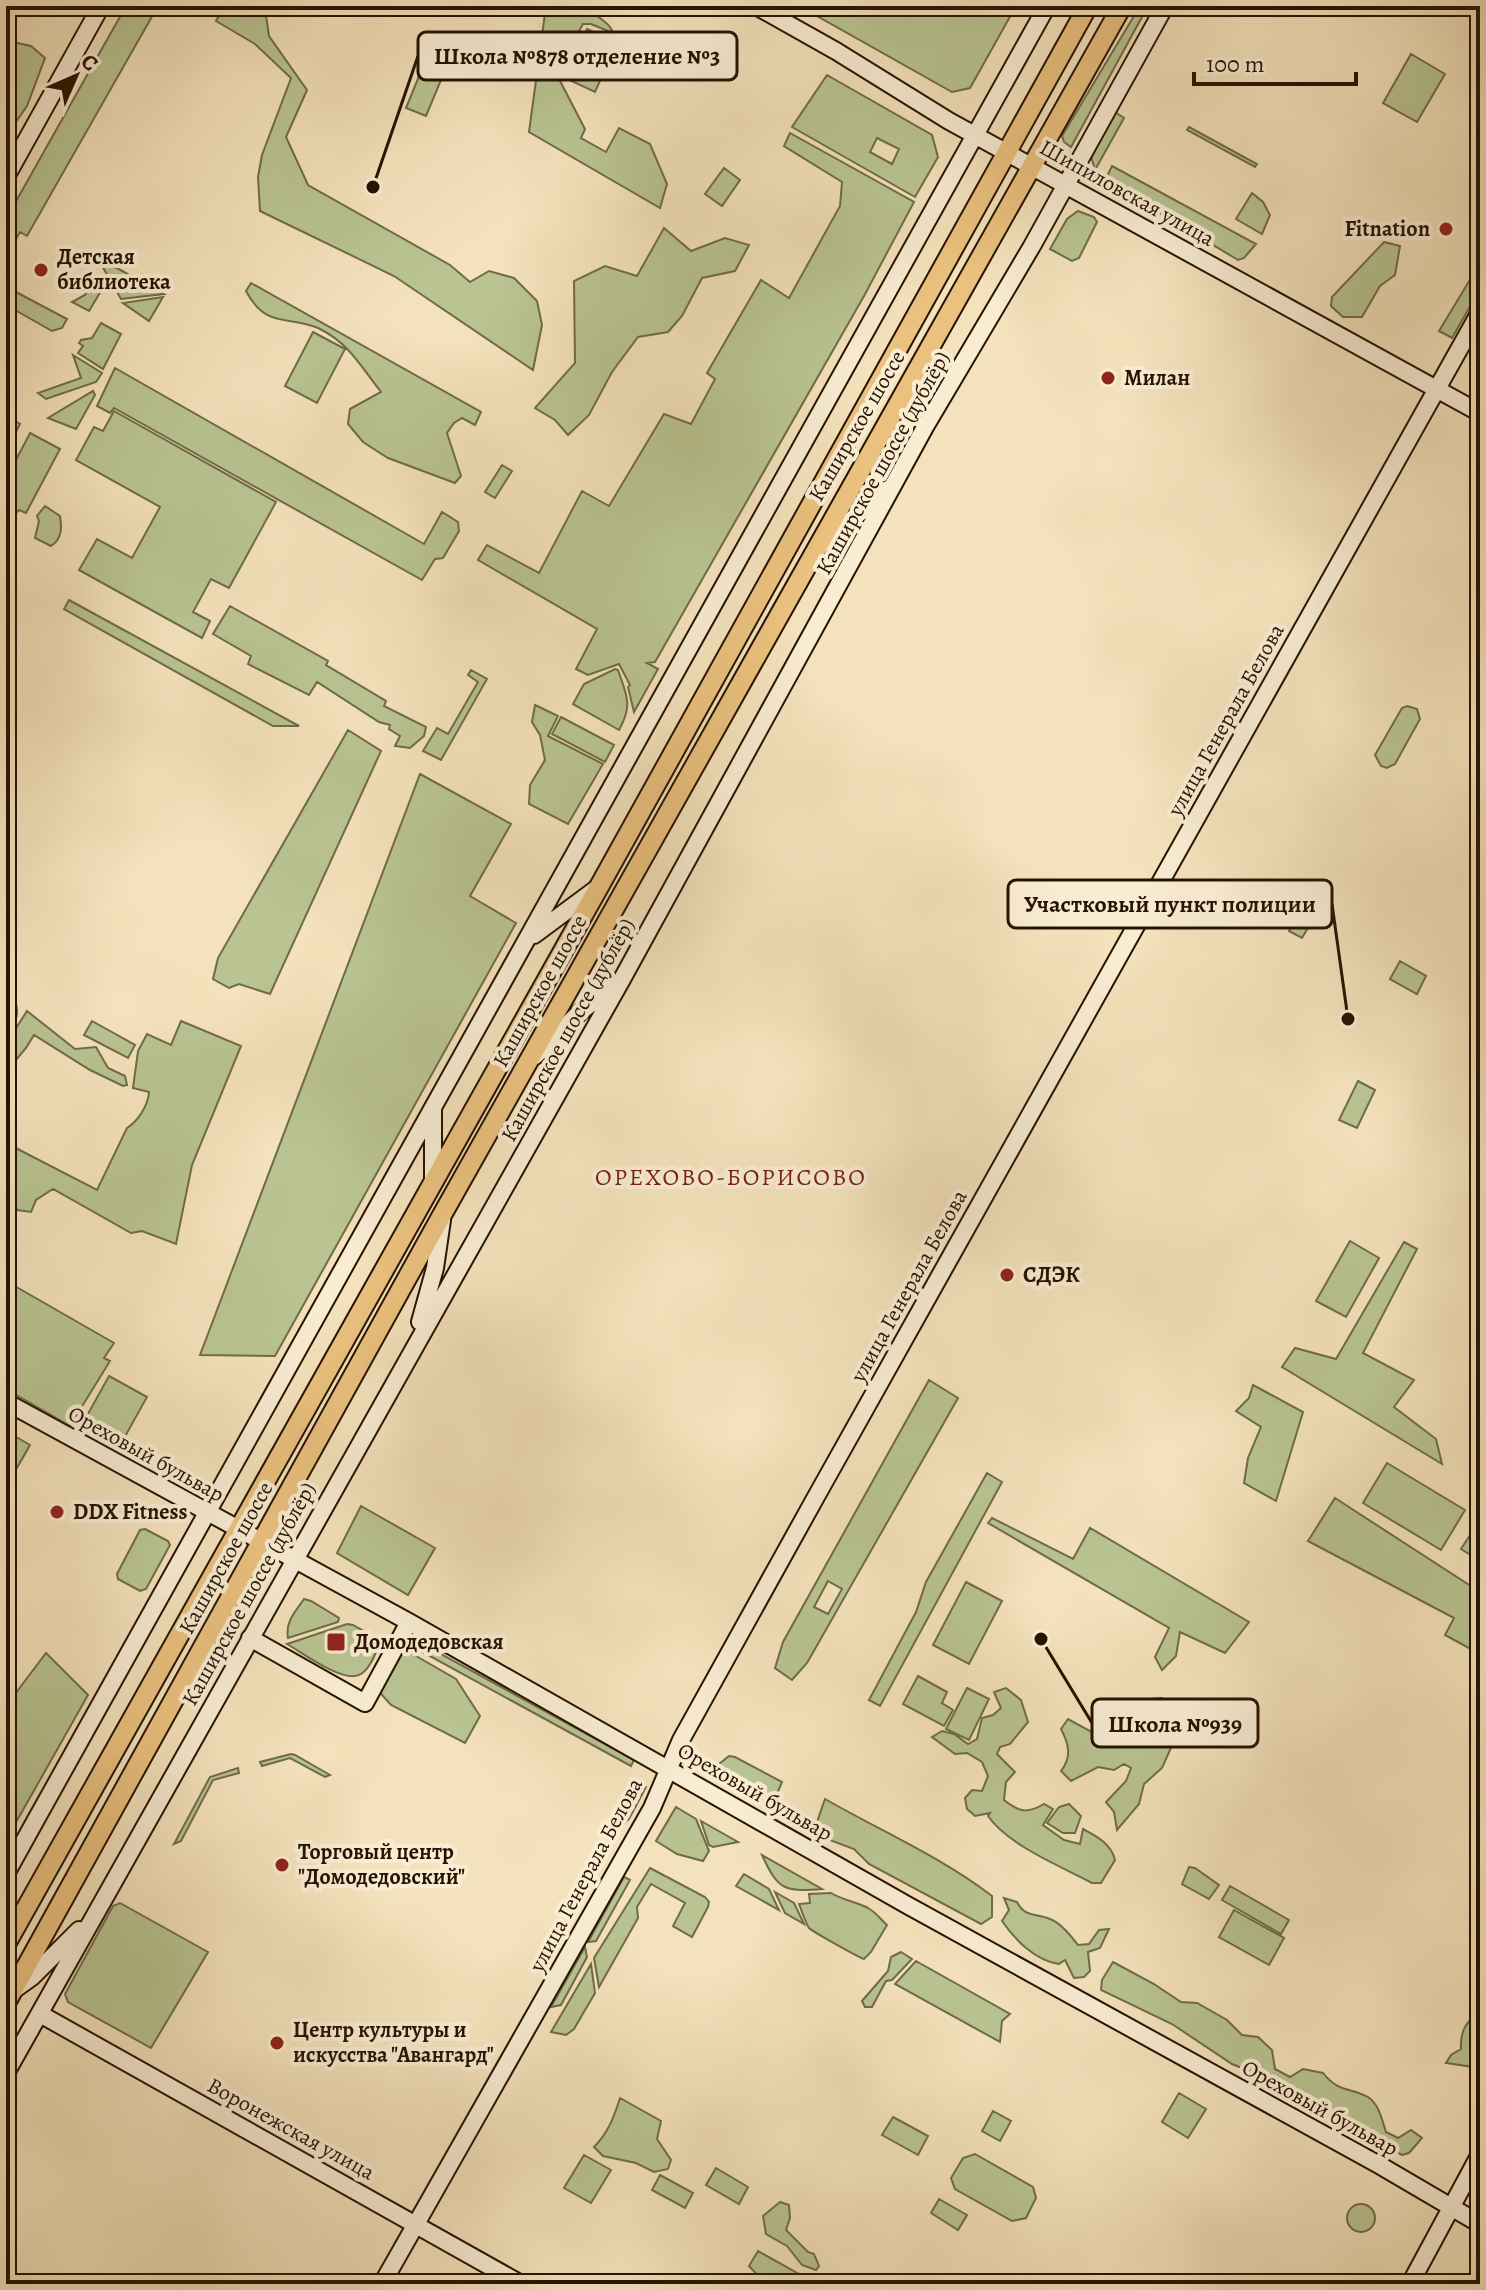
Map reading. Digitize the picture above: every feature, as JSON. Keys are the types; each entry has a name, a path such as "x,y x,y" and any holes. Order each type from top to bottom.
{"main road":[{"path":"6,177 101,6"},
{"name":"Шипиловская улица","path":"756,6 976,136 1480,413"},
{"name":"Каширское шоссе","path":"6,1944 600,885 1088,6"},
{"name":"Каширское шоссе","path":"9,1997 442,1215 1122,6"},
{"name":"Каширское шоссе (дублёр)","path":"6,2073 621,981 925,427 980,337 1165,6"},
{"path":"6,1874 1047,7"},
{"name":"улица Генерала Белова","path":"382,2284 652,1808 668,1768 817,1495 1480,312"},
{"path":"813,552 896,482"},
{"path":"524,944 600,885"},
{"path":"528,1063 579,1013 621,981"},
{"path":"433,1107 433,1184"},
{"path":"412,1351 435,1268 442,1215"},
{"name":"Ореховый бульвар","path":"6,1402 409,1622 907,1905 1480,2224"},
{"path":"250,1638 365,1703 409,1622"},
{"path":"9,1997 92,1918"},
{"name":"Воронежская улица","path":"40,2014 521,2284"},
{"path":"1410,2284 1480,2154"}],"green space":[{"path":"126,6 158,6 27,236 20,232 6,257 6,219"},
{"path":"224,6 266,6 269,36 307,90 286,137 308,185 450,265 470,282 489,271 514,278 537,301 542,325 533,370 394,276 260,211 258,177 262,155 291,78 255,44 216,21"},
{"path":"546,6 589,6 611,29 613,33 583,24 561,63 559,79 585,129 581,138 606,152 619,128 650,144 667,184 660,208 529,132"},
{"path":"813,6 1016,6 970,88 952,92 810,12"},
{"path":"1140,6 1148,6 1071,147 1062,136"},
{"path":"587,29 617,43 595,92 565,78"},
{"path":"6,36 13,42 31,46 45,58 27,106 6,136"},
{"path":"1411,54 1445,74 1417,122 1383,103"},
{"path":"426,59 446,68 426,116 406,108"},
{"path":"827,75 932,135 938,157 915,197 792,127","holes":["877,138 899,149 892,164 870,152"]},
{"path":"1115,112 1124,118 1095,170 1091,156"},
{"path":"1189,127 1257,164 1255,167 1187,130"},
{"path":"790,133 914,202 864,296 655,662 647,663 658,669 634,712 630,685 619,664 588,675 576,669 597,629 478,560 487,545 539,573 582,491 609,506 664,414 691,424 715,379 707,373 761,280 789,298 840,206 842,182 784,146"},
{"path":"1112,166 1256,244 1244,258 1238,260 1105,180"},
{"path":"724,168 740,180 722,206 705,194"},
{"path":"1252,193 1263,202 1270,215 1262,234 1236,219"},
{"path":"1078,211 1094,217 1097,222 1079,258 1072,261 1050,249 1067,219"},
{"path":"664,228 691,251 725,238 749,245 735,271 702,278 682,316 668,332 638,337 612,372 589,415 568,435 555,420 535,408 575,363 574,281 605,266 637,276"},
{"path":"1384,242 1400,246 1395,275 1380,286 1362,317 1343,317 1331,306 1332,297"},
{"path":"97,257 164,294 121,299"},
{"path":"1480,263 1480,289 1452,338 1439,331"},
{"path":"96,278 101,291 89,311 72,302 85,295"},
{"path":"251,283 481,412 475,425 462,418 447,433 461,476 455,483 388,458 363,442 348,424 350,409 381,392 354,357 330,335 309,325 271,317 262,312 246,291"},
{"path":"16,292 67,319 62,328 52,331 8,306"},
{"path":"163,297 149,321 123,303"},
{"path":"101,323 121,334 103,369 78,353 83,346 79,343 81,340 92,338"},
{"path":"313,332 345,349 317,403 285,386"},
{"path":"73,355 102,373 96,382 46,399 38,393 81,378"},
{"path":"115,368 424,544 442,512 458,522 459,531 443,558 435,559 422,580 114,408 110,413 97,406"},
{"path":"93,391 95,395 76,429 48,418"},
{"path":"114,411 276,502 229,588 211,579 193,612 210,621 202,638 79,570 97,539 132,558 160,507 76,460 94,427 103,431"},
{"path":"6,416 20,424 6,451"},
{"path":"30,433 60,449 26,513 19,510 6,523 6,479"},
{"path":"502,465 512,471 495,498 485,492"},
{"path":"45,506 60,516 60,533 51,546 35,538 39,521 37,516"},
{"path":"69,600 299,726 273,726 64,609"},
{"path":"230,606 328,661 326,665 386,701 384,706 426,727 424,736 410,748 395,746 400,736 389,729 390,725 379,722 317,682 309,695 248,664 251,656 213,634"},
{"path":"471,670 487,679 441,760 423,751 437,728 448,734 478,682 468,675"},
{"path":"618,670 627,700 626,714 619,730 573,704 584,684"},
{"path":"535,705 558,716 548,736 603,764 568,824 529,804 530,785 545,760 540,735 532,722"},
{"path":"1402,708 1417,709 1420,719 1395,764 1387,768 1381,766 1375,755"},
{"path":"561,717 614,745 605,762 552,734"},
{"path":"348,730 381,751 270,994 239,984 229,988 213,979 218,958"},
{"path":"420,774 511,824 470,896 516,923 275,1356 200,1355"},
{"path":"1298,913 1312,921 1302,938 1289,931"},
{"path":"1400,961 1426,976 1417,994 1390,979"},
{"path":"6,987 15,1001 17,1014 6,1041 6,1017 9,1018"},
{"path":"27,1011 75,1049 96,1047 108,1068 125,1076 127,1085 123,1086 90,1070 34,1035 6,1072 6,1044"},
{"path":"92,1021 135,1045 128,1058 84,1035"},
{"path":"181,1021 241,1046 192,1165 176,1244 142,1231 131,1233 53,1189 36,1200 31,1212 17,1210 14,1200 6,1196 6,1143 97,1190 127,1128 139,1117 147,1103 149,1092 133,1088 138,1051 147,1034 171,1045"},
{"path":"1358,1081 1375,1090 1357,1128 1339,1120"},
{"path":"1350,1241 1379,1258 1346,1317 1316,1301"},
{"path":"1404,1242 1417,1249 1363,1353 1414,1380 1394,1407 1436,1439 1442,1464 1282,1367 1295,1348 1336,1359"},
{"path":"6,1281 114,1343 104,1358 110,1361 70,1426 6,1389"},
{"path":"109,1376 147,1397 122,1442 84,1421"},
{"path":"929,1380 958,1398 807,1663 792,1680 775,1668 783,1642","holes":["828,1581 842,1589 828,1614 814,1607"]},
{"path":"1253,1385 1303,1412 1276,1501 1244,1483 1248,1458 1261,1427 1236,1411 1249,1398"},
{"path":"6,1431 30,1445 6,1487"},
{"path":"1387,1463 1465,1510 1441,1550 1363,1503"},
{"path":"987,1473 1002,1482 880,1706 869,1700 916,1612 926,1582"},
{"path":"1335,1498 1480,1592 1480,1654 1445,1635 1454,1618 1308,1541"},
{"path":"361,1506 435,1548 408,1595 337,1553"},
{"path":"992,1518 1073,1559 1090,1528 1249,1622 1225,1653 1180,1632 1176,1656 1162,1670 1155,1657 1169,1628 988,1523"},
{"path":"145,1529 170,1545 146,1589 140,1591 118,1579 117,1574 140,1530"},
{"path":"1472,1532 1480,1537 1480,1561 1461,1549"},
{"path":"966,1582 1002,1601 969,1664 933,1645"},
{"path":"304,1599 339,1618 338,1622 288,1638 289,1622"},
{"path":"347,1624 381,1641 370,1664 361,1674 354,1676 335,1672 287,1644"},
{"path":"406,1643 421,1643 634,1760 631,1766"},
{"path":"402,1648 456,1679 480,1716 465,1743 391,1705 382,1695 380,1690"},
{"path":"46,1653 88,1695 6,1840 6,1706"},
{"path":"918,1676 947,1692 942,1703 953,1710 944,1726 903,1704"},
{"path":"967,1688 989,1699 969,1740 946,1729"},
{"path":"1006,1688 1021,1700 1028,1722 1010,1744 1000,1747 997,1754 1015,1772 1006,1782 1004,1800 1023,1810 1044,1804 1053,1809 1043,1825 1064,1840 1080,1844 1083,1829 1102,1841 1115,1860 1101,1883 1092,1883 1021,1845 997,1827 988,1816 990,1813 975,1816 967,1809 965,1798 972,1790 982,1791 988,1776 982,1762 967,1753 955,1754 932,1737 942,1731 954,1734 968,1744 977,1739 982,1718 993,1715 1001,1708 994,1692"},
{"path":"1162,1698 1169,1734 1174,1741 1162,1768 1144,1784 1139,1804 1117,1830 1114,1812 1106,1802 1126,1781 1131,1768 1124,1764 1114,1770 1098,1767 1071,1781 1061,1771 1067,1761 1068,1750 1061,1729 1068,1719 1097,1735 1111,1729 1134,1700"},
{"path":"291,1754 330,1775 325,1777 290,1758 262,1766 260,1762"},
{"path":"729,1756 782,1782 773,1804 746,1797 726,1782 714,1768"},
{"path":"238,1768 239,1773 213,1780 181,1841 174,1844 210,1777"},
{"path":"646,1787 629,1819 619,1829 614,1829 636,1788"},
{"path":"825,1799 932,1857 992,1896 992,1917 981,1924 869,1864 854,1849 819,1836 809,1827 817,1822"},
{"path":"1069,1804 1081,1816 1075,1833 1063,1833 1047,1823 1059,1807"},
{"path":"676,1807 696,1819 709,1851 703,1861 677,1854 656,1841"},
{"path":"701,1821 738,1842 713,1847 709,1845"},
{"path":"762,1855 822,1889 799,1890 784,1886 773,1876"},
{"path":"1189,1867 1219,1885 1209,1899 1182,1884"},
{"path":"650,1868 705,1897 708,1907 692,1937 673,1926 685,1903 651,1884 637,1907 638,1918 599,1987 594,1958"},
{"path":"744,1874 769,1889 779,1910 736,1886"},
{"path":"624,1877 630,1880 596,1941 588,1942"},
{"path":"1230,1886 1289,1920 1281,1934 1222,1900"},
{"path":"775,1892 794,1903 804,1924 785,1913"},
{"path":"831,1893 868,1908 887,1925 864,1959 808,1926 799,1904 810,1903 809,1894"},
{"path":"1004,1898 1017,1902 1027,1913 1054,1921 1078,1945 1089,1944 1099,1930 1109,1929 1100,1948 1088,1952 1090,1971 1084,1977 1074,1978 1065,1960 1059,1964 1050,1962 1027,1948 1002,1921 1009,1910"},
{"path":"120,1903 208,1952 151,2048 68,2002 65,1994 113,1906"},
{"path":"1234,1910 1284,1938 1269,1965 1219,1937"},
{"path":"585,1947 587,1957 561,2005 551,2007"},
{"path":"901,1952 912,1959 892,1980 886,1981 872,2007 865,2007 862,2001 888,1971 891,1957"},
{"path":"916,1961 1010,2014 1002,2021 1000,2042 895,1984"},
{"path":"1113,1962 1181,2002 1197,2003 1227,2020 1242,2035 1258,2037 1272,2050 1275,2069 1290,2077 1303,2069 1323,2073 1340,2087 1372,2100 1386,2132 1398,2138 1411,2130 1422,2138 1409,2153 1402,2155 1311,2108 1259,2075 1232,2064 1172,2024 1101,1990 1102,1980"},
{"path":"591,1964 595,1993 574,2029 566,2035 551,2032"},
{"path":"1480,2014 1480,2068 1446,2063 1451,2055 1461,2049 1461,2038 1467,2024"},
{"path":"1179,2093 1206,2109 1188,2138 1162,2122"},
{"path":"620,2098 661,2121 657,2139 671,2160 668,2169 654,2172 636,2163 603,2156 594,2147 610,2124"},
{"path":"993,2111 1011,2121 1000,2141 982,2131"},
{"path":"893,2117 928,2136 918,2155 882,2135"},
{"path":"975,2154 1033,2187 1036,2198 1026,2218 1012,2221 955,2189 951,2178 963,2158"},
{"path":"584,2155 611,2170 591,2203 564,2188"},
{"path":"716,2168 748,2187 739,2204 706,2185"},
{"path":"660,2175 693,2193 685,2208 652,2190"},
{"path":"939,2199 967,2215 958,2230 931,2213"},
{"path":"780,2202 789,2205 790,2218 786,2230 814,2254 819,2266 816,2270 802,2265 787,2246 766,2234 763,2216"},
{"path":"1361,2204 1371,2208 1375,2218 1371,2228 1361,2232 1351,2228 1347,2218 1351,2208"},
{"path":"758,2251 799,2274 809,2284 766,2284 749,2266"}],"place":[{"name":"Школа №878 отделение №3","path":"373,187"},
{"name":"Fitnation","path":"1446,229"},
{"name":"Детская библиотека","path":"41,270"},
{"name":"Милан","path":"1108,378"},
{"name":"Участковый пункт полиции","path":"1348,1019"},
{"name":"СДЭК","path":"1007,1275"},
{"name":"DDX Fitness","path":"57,1512"},
{"name":"Школа №939","path":"1041,1639"},
{"name":"Домодедовская","path":"336,1642"},
{"name":"Торговый центр \"Домодедовский\"","path":"282,1865"},
{"name":"Центр культуры и искусства \"Авангард\"","path":"277,2043"}],"district":[{"name":"ОРЕХОВО-БОРИСОВО","path":"731,1177"}]}
